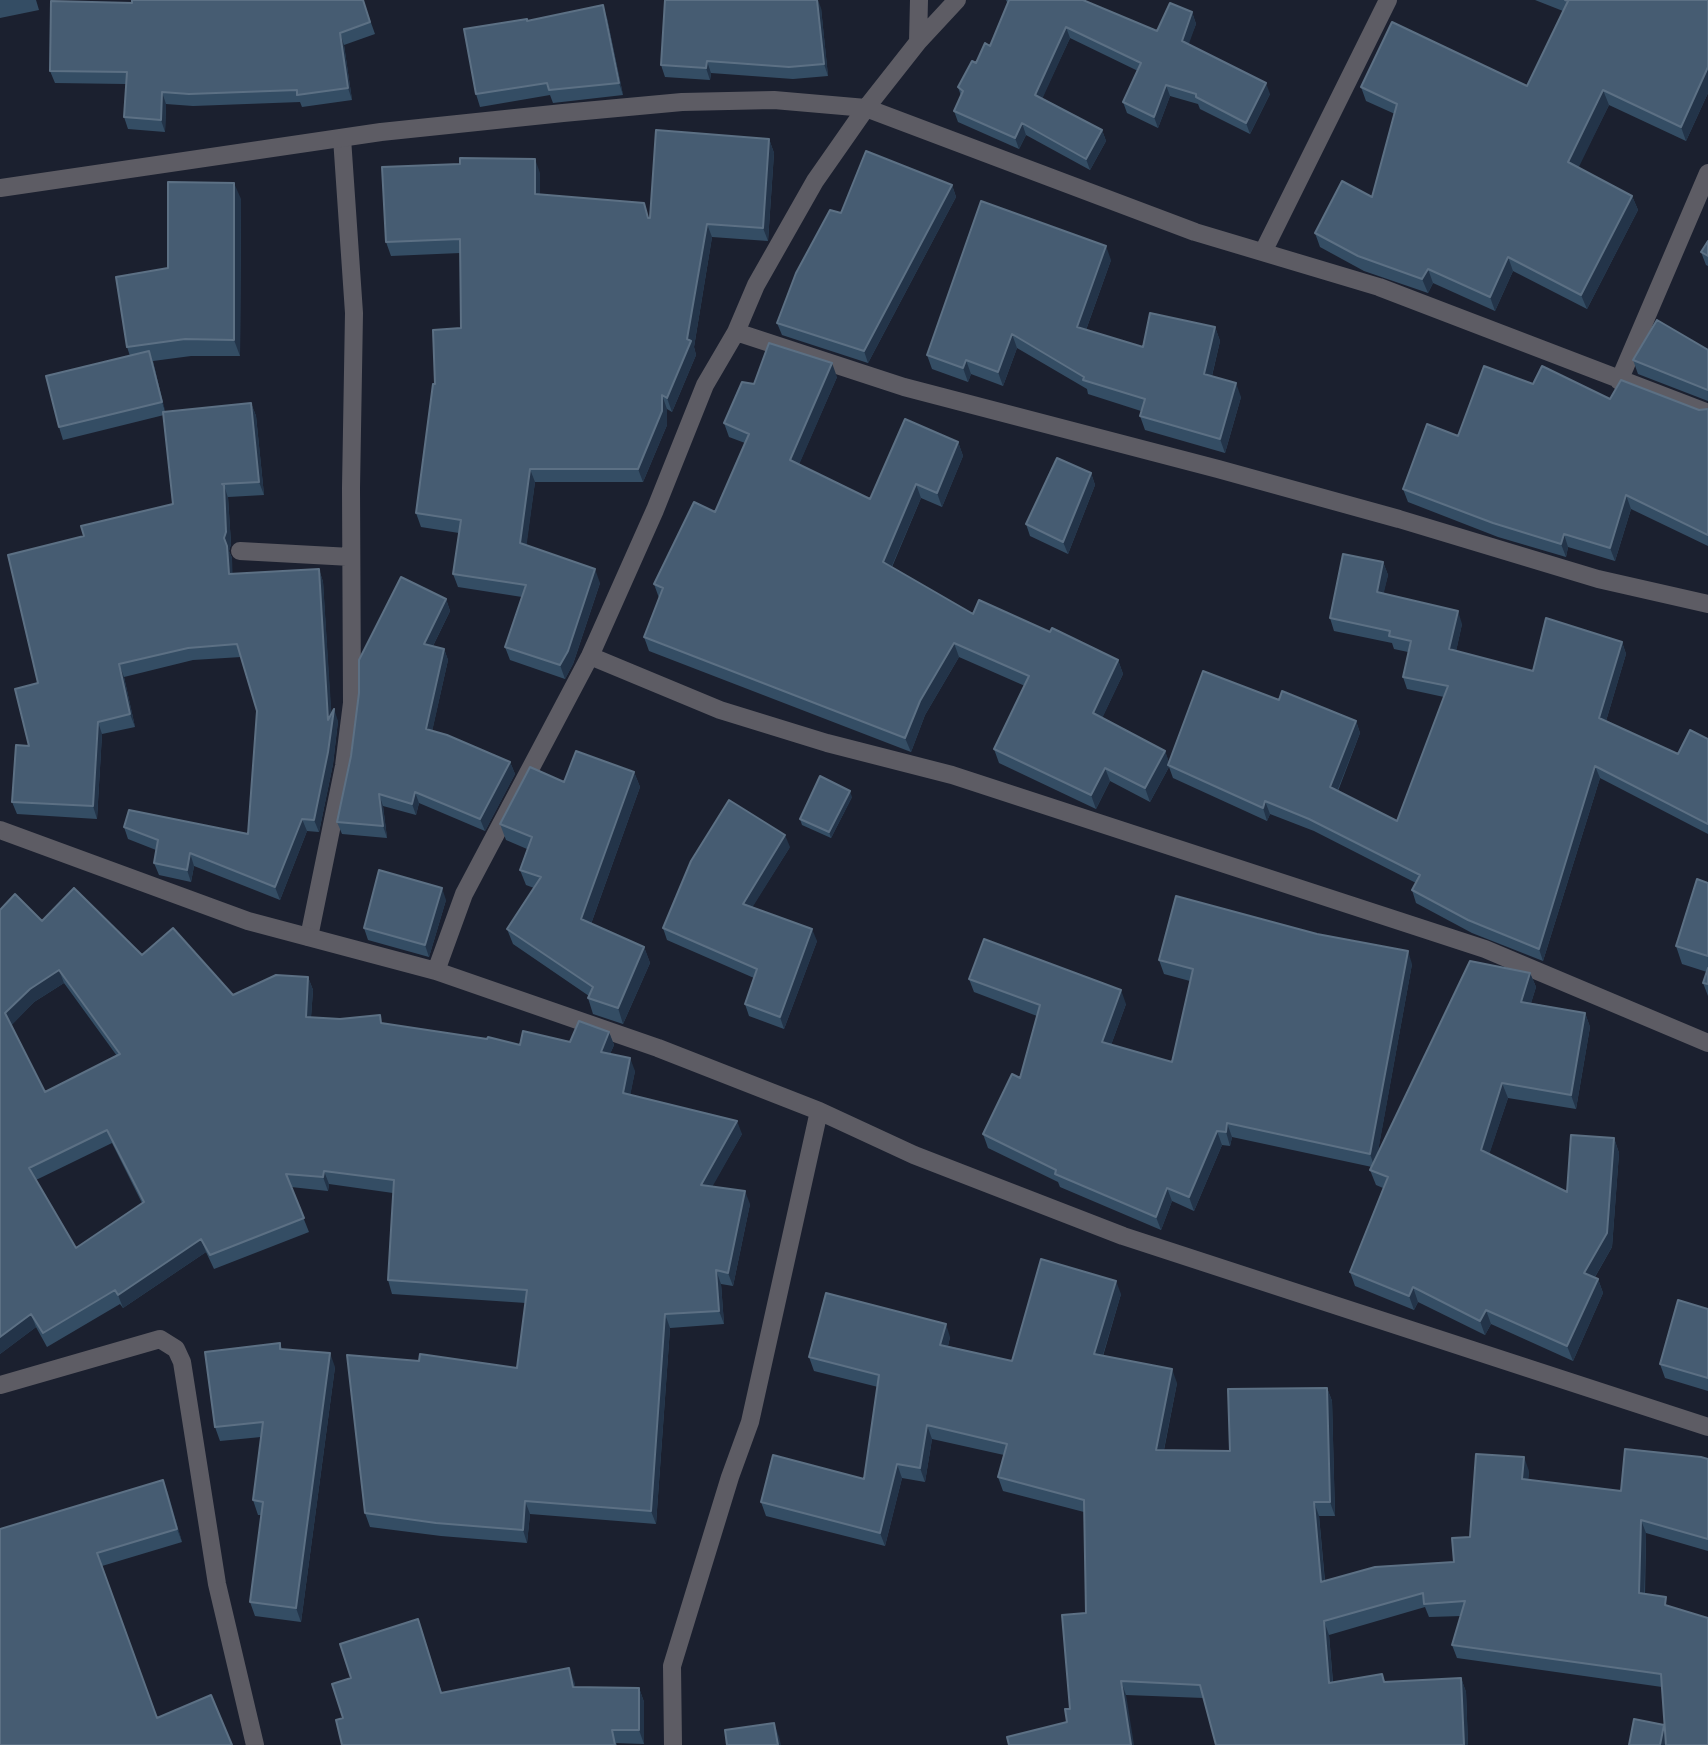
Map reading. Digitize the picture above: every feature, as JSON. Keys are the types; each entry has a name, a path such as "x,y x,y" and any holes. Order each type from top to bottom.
{"street":[{"path":"918,43 919,0"},
{"path":"436,971 464,894 590,656 655,510 705,384 736,332 756,285 814,181 866,108 918,43 957,0"},
{"path":"1263,251 1388,0"},
{"path":"0,188 342,138 682,102 774,100 866,108 1195,232 1379,287 1708,413"},
{"path":"309,937 344,766 352,703 354,313 342,138"},
{"path":"1619,381 1708,173"},
{"path":"736,332 904,387 1231,472 1598,579 1708,604"},
{"path":"240,551 351,556"},
{"path":"590,656 720,710 827,743 952,775 1485,949 1708,1043"},
{"path":"0,830 248,921 436,971 658,1048 819,1111 914,1155 1123,1236 1708,1427"},
{"path":"673,1745 672,1666 750,1422 819,1111"},
{"path":"0,1385 160,1339 176,1349 182,1362 217,1584 255,1745"}],"building":[{"path":"132,0 363,0 370,22 340,33 348,88 297,95 297,90 189,94 162,92 161,120 124,117 127,72 50,71 51,1 132,3"},
{"path":"665,0 817,0 824,64 789,67 707,61 706,68 661,65"},
{"path":"1009,0 1083,0 1157,31 1170,3 1192,12 1182,41 1266,83 1246,123 1196,97 1196,94 1166,85 1154,117 1123,102 1141,63 1066,27 1035,95 1102,130 1086,159 1022,123 1015,138 954,111 963,91 958,87 972,61 976,63 985,43 990,46"},
{"path":"1565,0 1708,0 1708,67 1681,127 1603,90 1568,162 1632,196 1581,295 1508,257 1490,297 1428,269 1422,279 1358,256 1315,233 1342,181 1372,197 1397,104 1361,87 1392,22 1527,86 1568,1"},
{"path":"603,5 619,83 549,90 547,83 476,94 464,29 527,21"},
{"path":"656,130 769,139 763,228 707,224 687,339 691,341 667,398 662,395 662,411 638,469 530,469 520,543 595,569 568,651 560,665 505,647 526,585 453,574 461,520 416,513 435,384 433,330 461,328 460,239 386,242 382,167 460,164 460,158 535,159 535,194 644,203 650,218"},
{"path":"866,151 952,185 864,351 777,323 796,273 830,210 841,213"},
{"path":"168,182 234,183 234,340 185,339 127,347 116,277 168,268"},
{"path":"981,201 1106,246 1077,327 1143,347 1150,313 1215,327 1204,374 1236,383 1220,439 1140,416 1145,399 1083,380 1084,377 1012,334 998,372 966,360 963,368 927,355"},
{"path":"1708,241 1708,256 1701,252"},
{"path":"1657,320 1708,350 1708,390 1633,360"},
{"path":"769,343 832,363 790,460 870,499 905,419 958,442 937,493 916,484 883,562 973,614 979,600 1050,632 1052,628 1118,660 1093,713 1165,751 1145,788 1105,768 1091,795 994,749 1029,676 954,643 920,701 905,738 644,637 663,588 654,584 694,502 715,512 749,434 724,423 742,382 754,384"},
{"path":"149,351 162,402 59,427 46,376"},
{"path":"1484,366 1533,384 1542,366 1610,399 1621,380 1699,410 1708,409 1708,535 1626,495 1610,548 1564,534 1561,544 1493,523 1403,489 1427,424 1458,436"},
{"path":"251,403 259,482 222,484 226,532 224,538 229,574 319,569 328,720 334,709 314,820 302,819 275,887 190,853 187,870 154,863 158,840 124,827 129,810 248,834 257,711 237,644 188,648 119,664 130,714 98,722 93,806 12,802 16,745 29,746 15,689 38,683 8,555 84,536 81,526 173,504 163,412"},
{"path":"1057,458 1091,473 1063,542 1026,524"},
{"path":"1343,554 1383,562 1377,592 1458,611 1449,649 1533,671 1546,618 1622,642 1599,718 1678,754 1690,730 1708,739 1708,824 1595,766 1539,949 1468,920 1412,890 1420,875 1309,819 1265,801 1263,808 1168,765 1203,671 1279,700 1282,691 1356,721 1330,787 1397,821 1448,686 1403,677 1411,641 1389,636 1390,631 1330,618"},
{"path":"401,577 446,599 424,644 444,649 426,729 510,762 480,819 415,792 412,804 379,794 383,826 337,822 351,756 359,693 359,660"},
{"path":"576,751 634,772 581,919 644,947 618,1008 588,998 593,987 507,929 541,877 520,870 532,837 500,824 530,767 564,782"},
{"path":"820,776 850,791 829,832 800,819"},
{"path":"729,800 785,835 743,904 812,929 780,1017 745,1004 757,969 663,928 691,861"},
{"path":"379,870 442,888 425,945 364,928"},
{"path":"1697,879 1708,883 1708,956 1676,946"},
{"path":"74,888 142,955 173,928 233,995 276,975 308,977 306,1017 340,1019 380,1015 381,1023 487,1039 488,1037 520,1045 523,1031 570,1042 579,1021 609,1032 601,1052 630,1058 623,1093 737,1121 701,1185 745,1191 728,1273 716,1270 719,1311 665,1314 651,1511 525,1501 523,1530 436,1523 365,1513 347,1355 419,1361 420,1354 517,1368 527,1290 388,1280 394,1180 324,1171 323,1177 286,1174 304,1218 210,1255 201,1239 118,1295 115,1290 43,1333 31,1314 0,1337 0,910 15,894 42,921","holes":["59,970 120,1054 45,1092 5,1013 30,989","107,1130 144,1202 76,1248 29,1168"]},
{"path":"1176,896 1317,934 1408,951 1370,1154 1227,1123 1226,1132 1217,1131 1189,1197 1167,1188 1156,1217 1055,1174 1056,1170 983,1134 1012,1074 1020,1078 1040,1005 969,979 984,939 1121,990 1102,1042 1172,1062 1193,969 1159,960"},
{"path":"1470,961 1530,973 1521,1002 1585,1013 1571,1095 1502,1083 1481,1150 1567,1192 1571,1135 1614,1138 1607,1233 1584,1273 1598,1279 1567,1346 1486,1310 1480,1321 1413,1287 1409,1296 1350,1272 1388,1177 1370,1170"},
{"path":"1708,968 1708,984 1703,983"},
{"path":"1041,1259 1116,1281 1094,1354 1172,1369 1156,1450 1230,1451 1228,1389 1327,1388 1330,1502 1314,1502 1321,1582 1375,1567 1454,1562 1452,1538 1470,1537 1476,1454 1524,1457 1522,1479 1621,1491 1625,1449 1708,1459 1708,1539 1641,1520 1639,1593 1666,1597 1665,1605 1708,1618 1708,1745 1666,1745 1661,1674 1452,1645 1465,1601 1424,1604 1423,1593 1324,1621 1329,1683 1382,1674 1384,1682 1461,1678 1464,1745 1216,1745 1200,1685 1121,1681 1131,1745 1009,1745 1007,1737 1067,1722 1065,1709 1070,1709 1062,1615 1086,1613 1084,1500 998,1477 1007,1444 927,1425 920,1468 897,1464 880,1533 761,1502 773,1455 864,1479 879,1375 809,1357 826,1293 946,1324 940,1345 1012,1361"},
{"path":"1678,1300 1708,1309 1708,1378 1660,1364"},
{"path":"280,1343 280,1349 330,1353 296,1608 250,1602 263,1502 253,1500 263,1422 215,1427 205,1352"},
{"path":"163,1480 177,1529 97,1553 157,1718 211,1695 232,1745 0,1745 0,1529"},
{"path":"418,1619 441,1693 569,1668 573,1687 639,1688 639,1730 612,1730 615,1745 342,1745 336,1720 343,1718 332,1684 351,1678 340,1644"},
{"path":"1634,1719 1664,1725 1660,1745 1629,1745"},
{"path":"774,1723 778,1745 727,1745 725,1730"}]}
